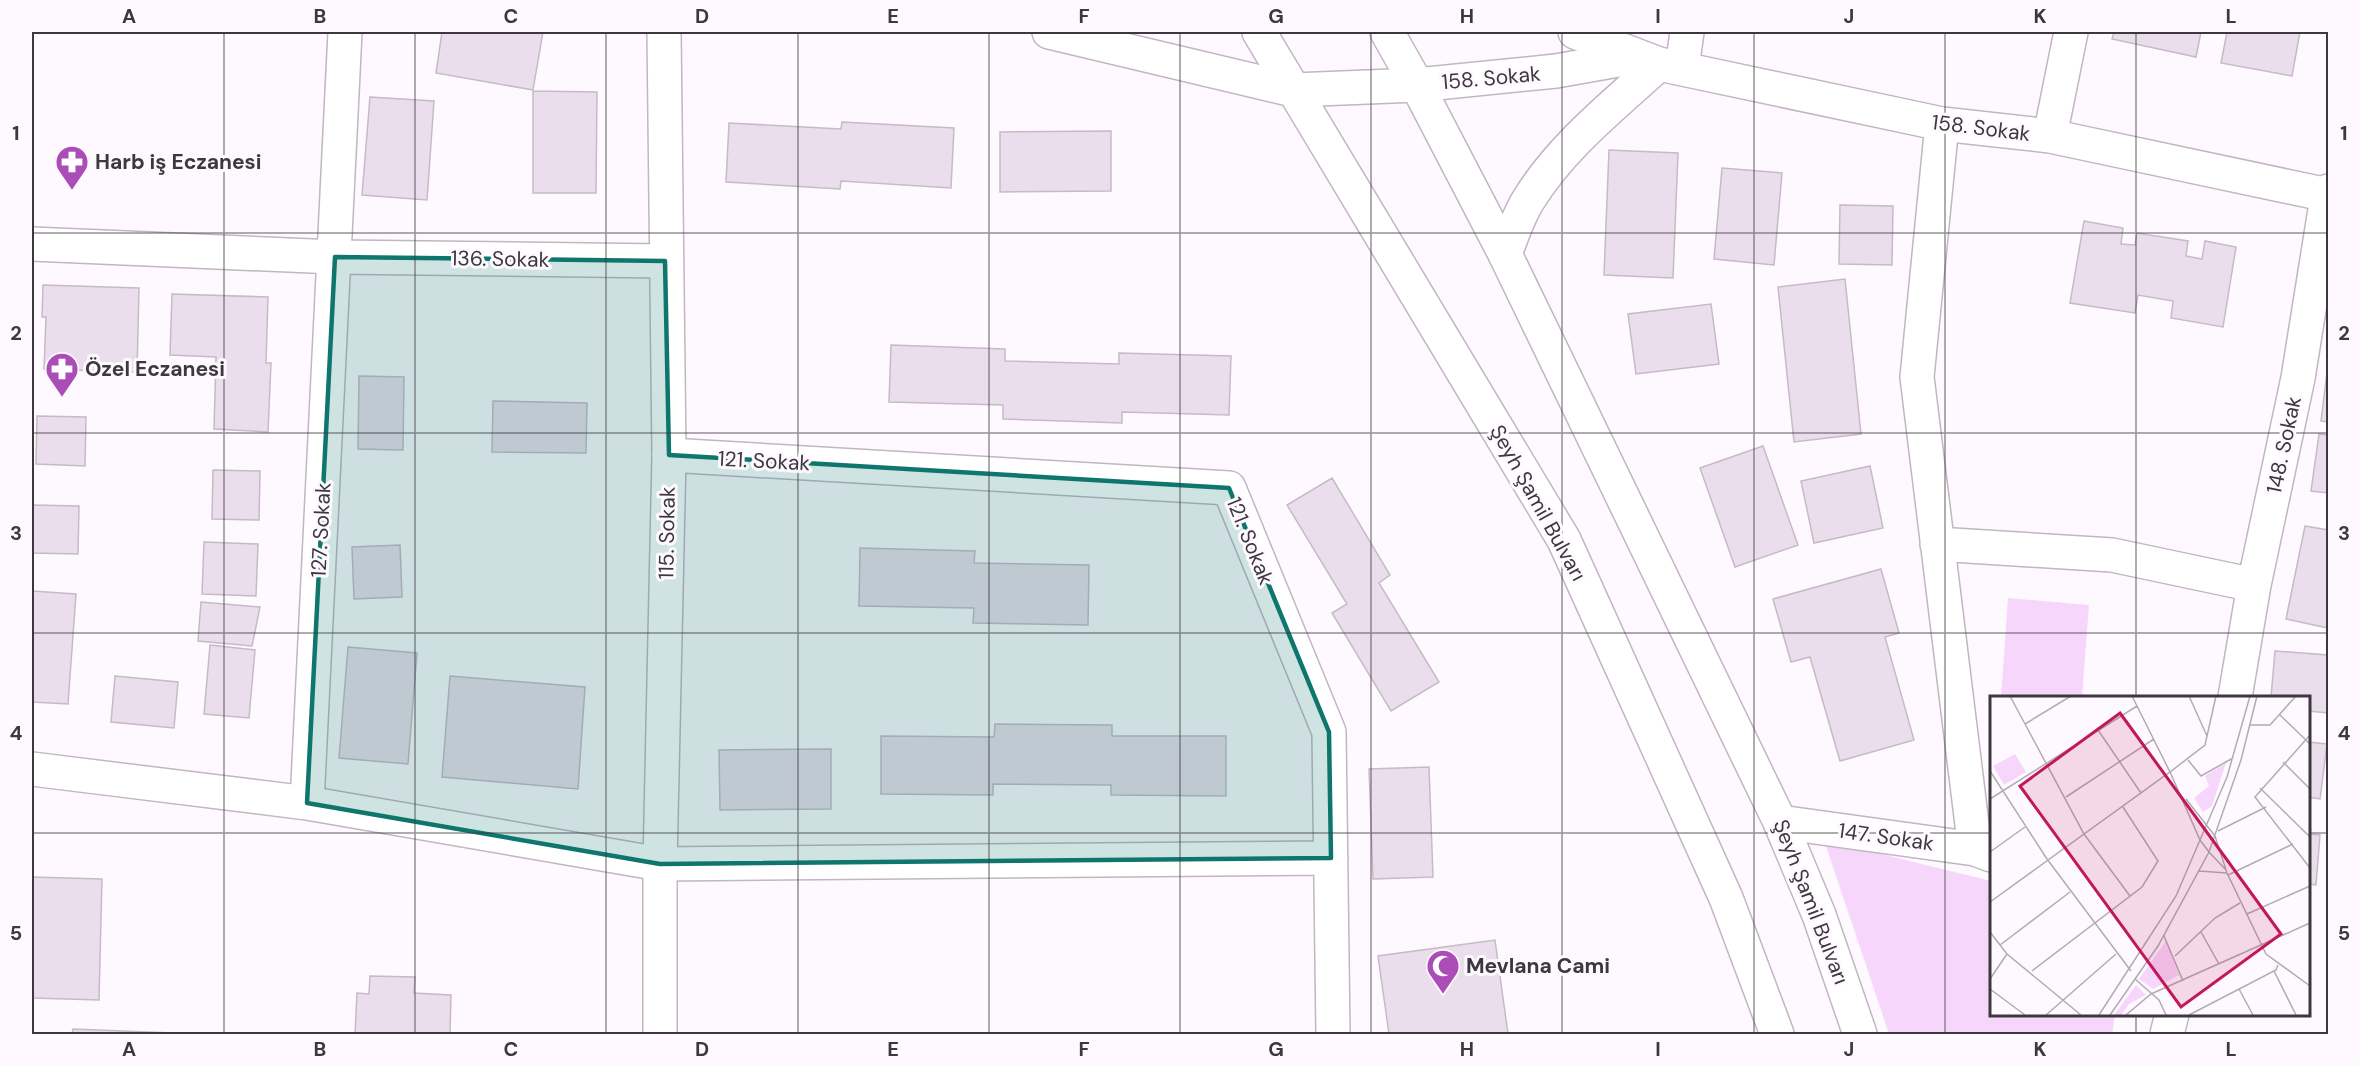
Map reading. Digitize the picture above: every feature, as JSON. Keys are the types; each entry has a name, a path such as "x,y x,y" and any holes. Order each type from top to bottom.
{"street":[{"name":"127. Sokak","path":"307,803 345,32"},
{"name":"115. Sokak","path":"660,1035 660,864 669,455 664,32"},
{"name":"158. Sokak","path":"1049,32 1293,90 1417,85 1659,63"},
{"name":"Şeyh Şamil Bulvarı","path":"1259,32 1564,540 1726,898 1777,1035"},
{"name":"Şeyh Şamil Bulvarı","path":"1387,32 1505,254 1780,822 1819,915 1860,1035"},
{"name":"158. Sokak","path":"1575,32 1659,63 1942,124 2050,136 2328,194"},
{"path":"1505,254 1527,201 1553,165 1582,134 1659,63 1687,32"},
{"path":"2050,136 2072,32"},
{"path":"1942,124 1917,377 1937,544 1983,852"},
{"name":"148. Sokak","path":"2235,696 2254,585 2298,378 2328,194"},
{"name":"136. Sokak","path":"32,244 335,257 665,261"},
{"name":"121. Sokak","path":"669,455 1229,488 1329,732 1333,1035"},
{"path":"1937,544 2112,555 2254,585"},
{"path":"32,769 307,803 660,864 1331,858"},
{"name":"147. Sokak","path":"1780,822 1983,852"},
{"path":"2167,1035 2172,1015"}],"highlighted area":[{"path":"335,257 665,261 669,455 1229,488 1329,732 1331,858 660,864 307,803"}],"shaded area":[{"path":"2008,598 2089,605 2082,696 2001,696"},
{"path":"1824,840 1990,881 1990,1015 2115,1015 2112,1034 1889,1034"}],"building":[{"path":"442,32 543,32 533,90 436,73"},
{"path":"2114,32 2201,32 2196,57 2112,39"},
{"path":"2227,32 2300,32 2292,76 2221,63"},
{"path":"533,91 597,92 596,193 533,193"},
{"path":"370,97 434,101 427,200 362,195"},
{"path":"842,122 954,128 951,188 841,181 840,189 726,182 729,123 841,129"},
{"path":"1111,131 1111,191 1000,192 1000,132"},
{"path":"1609,150 1678,153 1673,278 1604,275"},
{"path":"1722,168 1782,173 1774,265 1714,259"},
{"path":"1840,205 1893,206 1892,265 1839,264"},
{"path":"2084,221 2123,228 2121,244 2135,245 2137,233 2188,241 2186,256 2202,259 2205,241 2236,247 2223,327 2171,318 2173,301 2138,295 2135,313 2070,303"},
{"path":"1845,279 1861,434 1794,442 1778,287"},
{"path":"43,285 139,288 137,372 44,369 46,317 42,317"},
{"path":"172,294 268,297 266,363 271,363 268,432 214,429 216,357 170,355"},
{"path":"1711,304 1719,364 1636,374 1628,314"},
{"path":"891,345 1005,349 1005,361 1119,364 1119,353 1231,356 1229,415 1122,412 1122,423 1003,419 1003,405 889,402"},
{"path":"2328,364 2328,422 2321,421"},
{"path":"359,376 404,377 403,450 358,449"},
{"path":"493,401 587,403 586,453 492,452"},
{"path":"37,416 86,417 85,466 36,464"},
{"path":"2319,434 2328,435 2328,493 2311,491"},
{"path":"1763,446 1798,545 1735,567 1700,468"},
{"path":"1870,466 1883,528 1814,543 1801,481"},
{"path":"213,470 260,471 259,520 212,519"},
{"path":"1332,478 1390,575 1379,583 1439,682 1391,711 1332,613 1347,604 1287,505"},
{"path":"32,505 79,506 78,554 32,553"},
{"path":"2305,526 2328,530 2328,628 2286,619"},
{"path":"204,542 258,544 256,596 202,594"},
{"path":"400,545 402,597 354,599 352,547"},
{"path":"860,548 975,551 974,563 1089,565 1088,625 973,623 974,608 859,606"},
{"path":"1881,569 1899,633 1885,637 1914,740 1840,761 1810,657 1791,662 1773,599"},
{"path":"32,591 76,594 68,704 32,702"},
{"path":"201,602 260,607 252,646 198,641"},
{"path":"210,645 255,650 249,718 204,714"},
{"path":"348,647 417,653 408,764 339,758"},
{"path":"2275,651 2328,655 2328,713 2309,711 2309,696 2271,696"},
{"path":"115,676 178,682 174,728 111,722"},
{"path":"450,676 585,687 578,789 442,777"},
{"path":"995,724 1112,725 1112,736 1226,736 1226,796 1111,795 1111,785 993,784 993,795 881,794 881,736 994,737"},
{"path":"2309,742 2327,744 2320,799 2309,797"},
{"path":"831,749 831,809 720,810 719,750"},
{"path":"1429,767 1433,877 1373,879 1369,769"},
{"path":"2309,834 2320,835 2316,885 2309,884"},
{"path":"32,877 102,879 99,1000 32,998"},
{"name":"Mevlana Cami","path":"1495,940 1508,1034 1389,1034 1378,956"},
{"path":"370,976 415,977 414,993 451,995 450,1034 355,1034 357,993 369,994"},
{"path":"73,1029 173,1033 173,1034 72,1034"}],"place":[{"name":"Harb iş Eczanesi","path":"72,191"},
{"name":"Özel Eczanesi","path":"62,398"},
{"name":"Mevlana Cami","path":"1443,995"}]}
